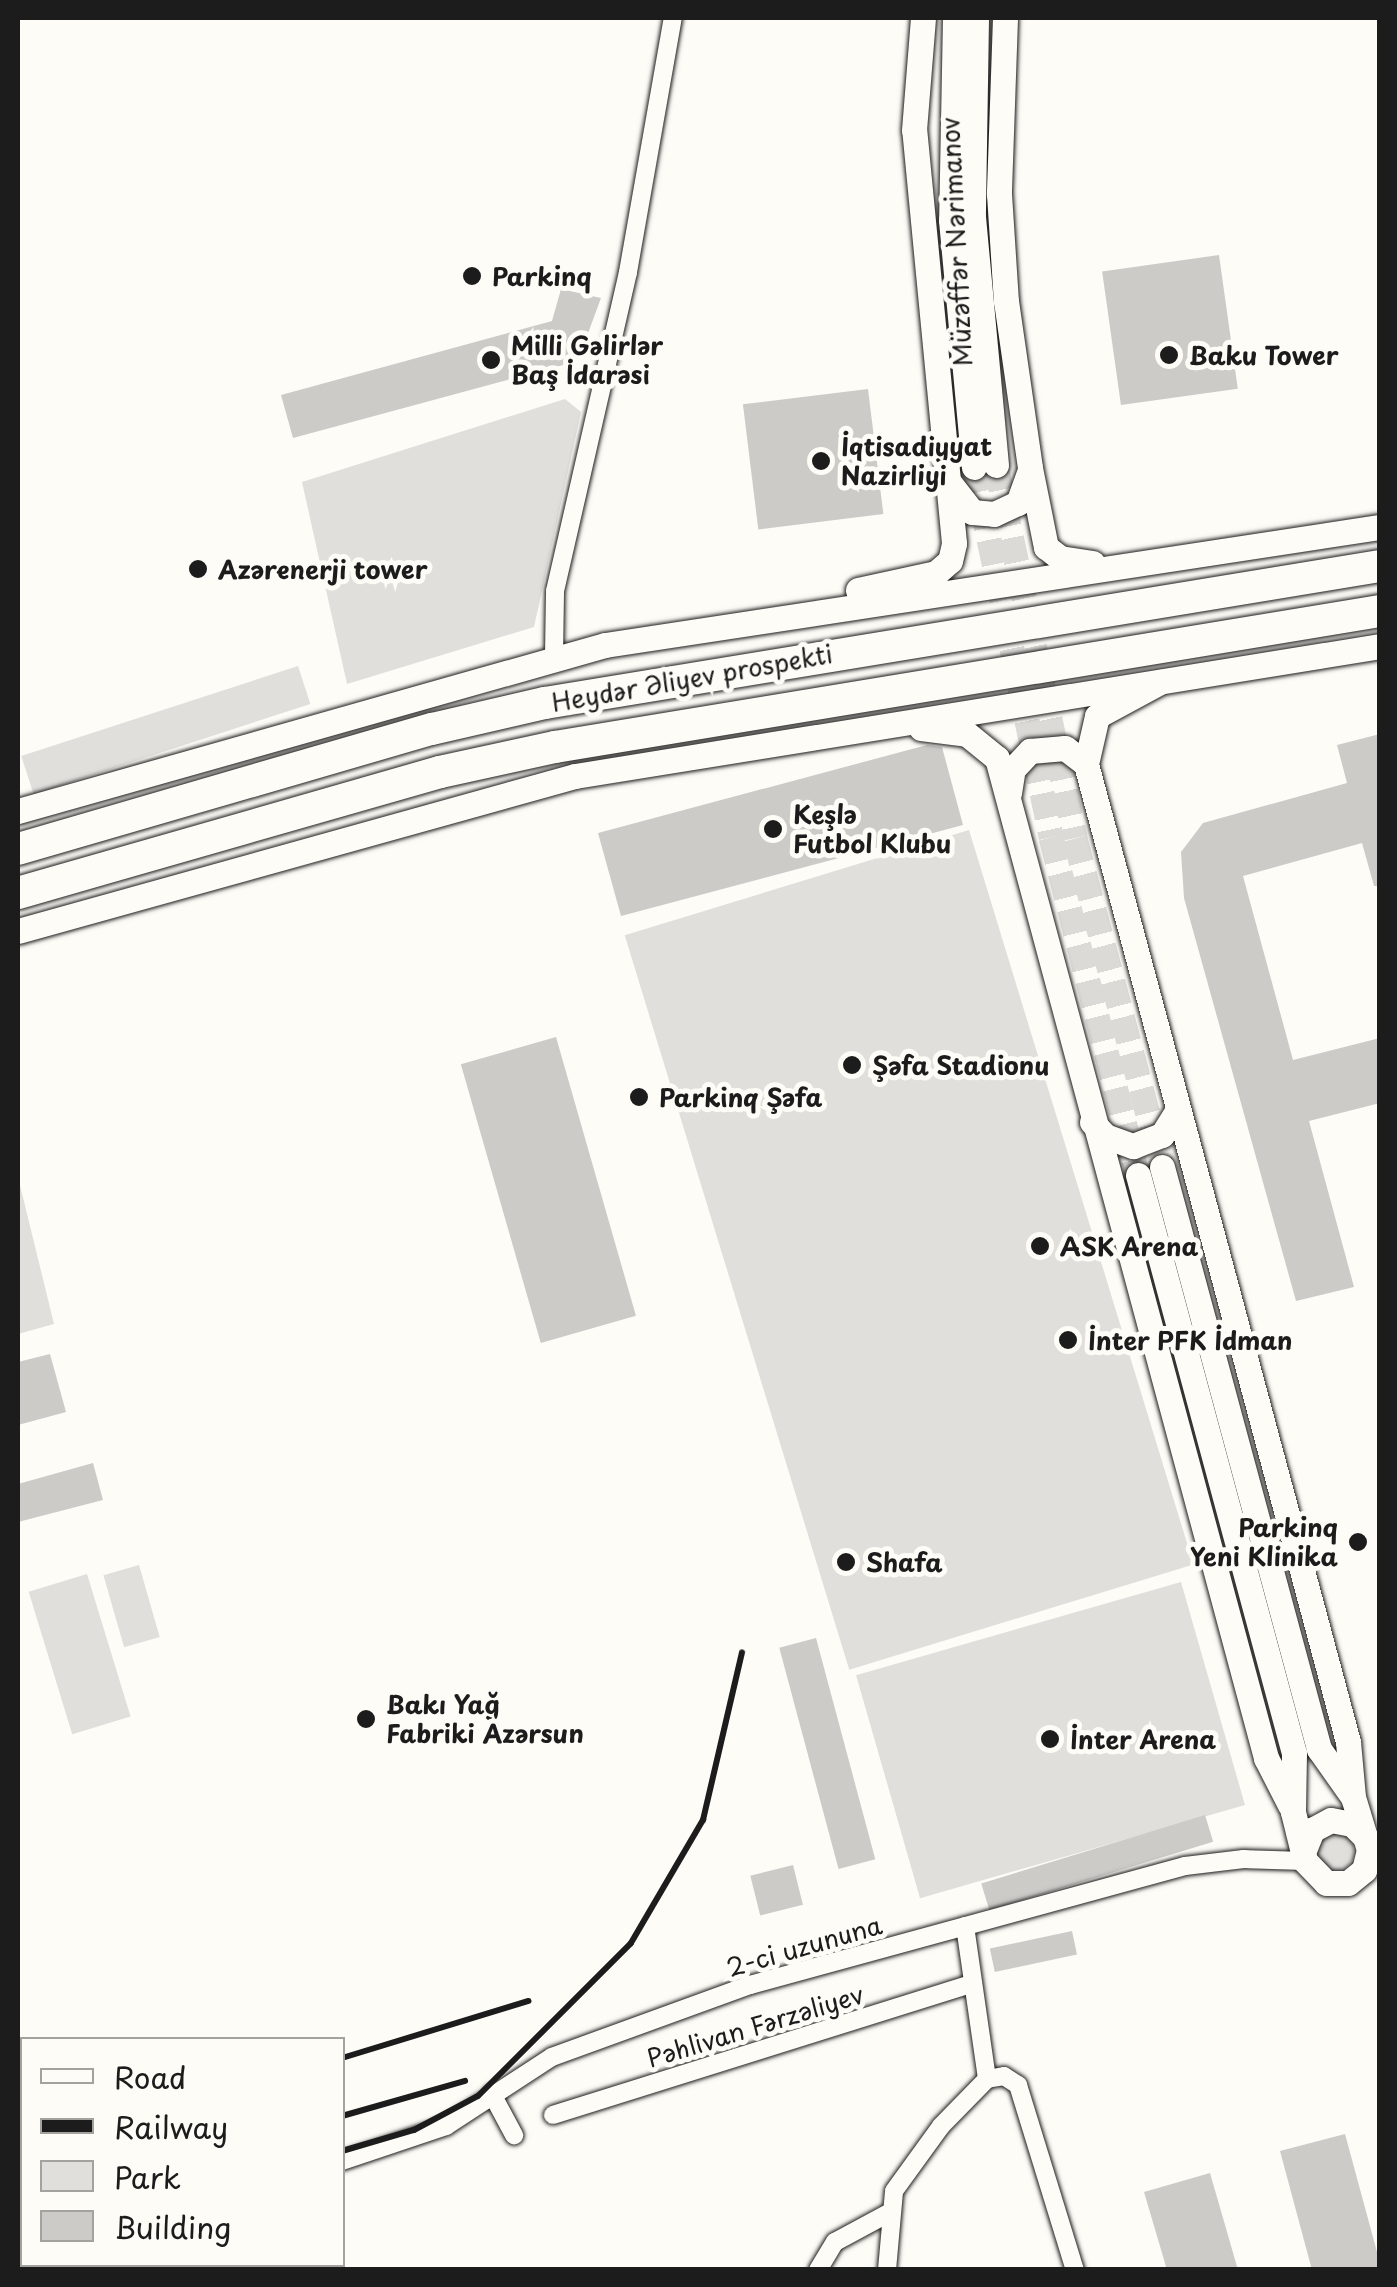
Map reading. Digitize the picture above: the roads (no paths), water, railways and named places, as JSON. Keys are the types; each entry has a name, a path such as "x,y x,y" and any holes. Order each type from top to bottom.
{"highway":[{"name":"Heydər Əliyev prospekti","path":"18,849 432,729 545,703 1380,566"},
{"name":"Heydər Əliyev prospekti","path":"18,893 440,772 555,746 1380,611"}],"main road":[{"path":"18,811 554,656 936,573 950,561 954,543 914,130 922,18"},
{"name":"Müzəffər Nərimanov","path":"955,18 951,220 985,466 970,78 976,18"},
{"path":"1004,18 999,194 1006,300 1030,468 1051,552 1070,561 1128,565"},
{"path":"945,477 960,502 994,514 1018,503 1030,468"},
{"path":"606,645 1380,527"},
{"path":"18,932 575,776 1380,646"},
{"path":"1160,682 1097,716 1086,764 1348,1742 1353,1797"},
{"path":"886,724 983,740 997,758 1266,1758 1294,1812 1305,1855 1326,1884 1348,1883 1364,1870 1372,1846 1353,1797 1319,1748 1150,1171 1294,1754 1294,1812"},
{"path":"1008,793 1013,770 1030,751 1064,748 1086,764"},
{"path":"1092,1122 1105,1136 1133,1146 1162,1135 1177,1111"},
{"path":"1305,1855 1312,1830 1331,1820 1352,1824 1372,1846"}],"street":[{"path":"554,656 556,591 628,272 673,18"},
{"name":"2-ci uzununa","path":"345,2160 430,2134 552,2057 750,1984 1199,1864 1305,1855"},
{"path":"965,1926 987,2080"},
{"name":"Pəhlivan Fərzəliyev","path":"554,2115 972,1984"},
{"path":"887,2270 887,2214 904,2173 987,2080 1004,2076 1018,2085 1074,2270"},
{"path":"492,2094 514,2136"},
{"path":"818,2270 835,2242 887,2214"}],"tunnel":[{"path":"996,465 1075,838 1162,1167"},
{"path":"974,467 1051,837 1138,1175"}],"railway":[{"path":"345,2150 414,2130 478,2096 631,1943 703,1820 742,1652"},
{"path":"345,2057 529,2001"},
{"path":"345,2115 465,2081"}],"place":[{"name":"Parkinq","path":"472,276"},
{"name":"Baku Tower","path":"1169,355"},
{"name":"Milli Gəlirlər Baş İdarəsi","path":"491,360"},
{"name":"İqtisadiyyat Nazirliyi","path":"821,461"},
{"name":"Azərenerji tower","path":"198,569"},
{"name":"Keşlə Futbol Klubu","path":"773,829"},
{"name":"Şəfa Stadionu","path":"852,1065"},
{"name":"Parkinq Şəfa","path":"639,1097"},
{"name":"ASK Arena","path":"1040,1246"},
{"name":"İnter PFK İdman","path":"1068,1340"},
{"name":"Parkinq Yeni Klinika","path":"1358,1542"},
{"name":"Shafa","path":"846,1562"},
{"name":"Bakı Yağ Fabriki Azərsun","path":"366,1719"},
{"name":"İnter Arena","path":"1050,1739"}]}
